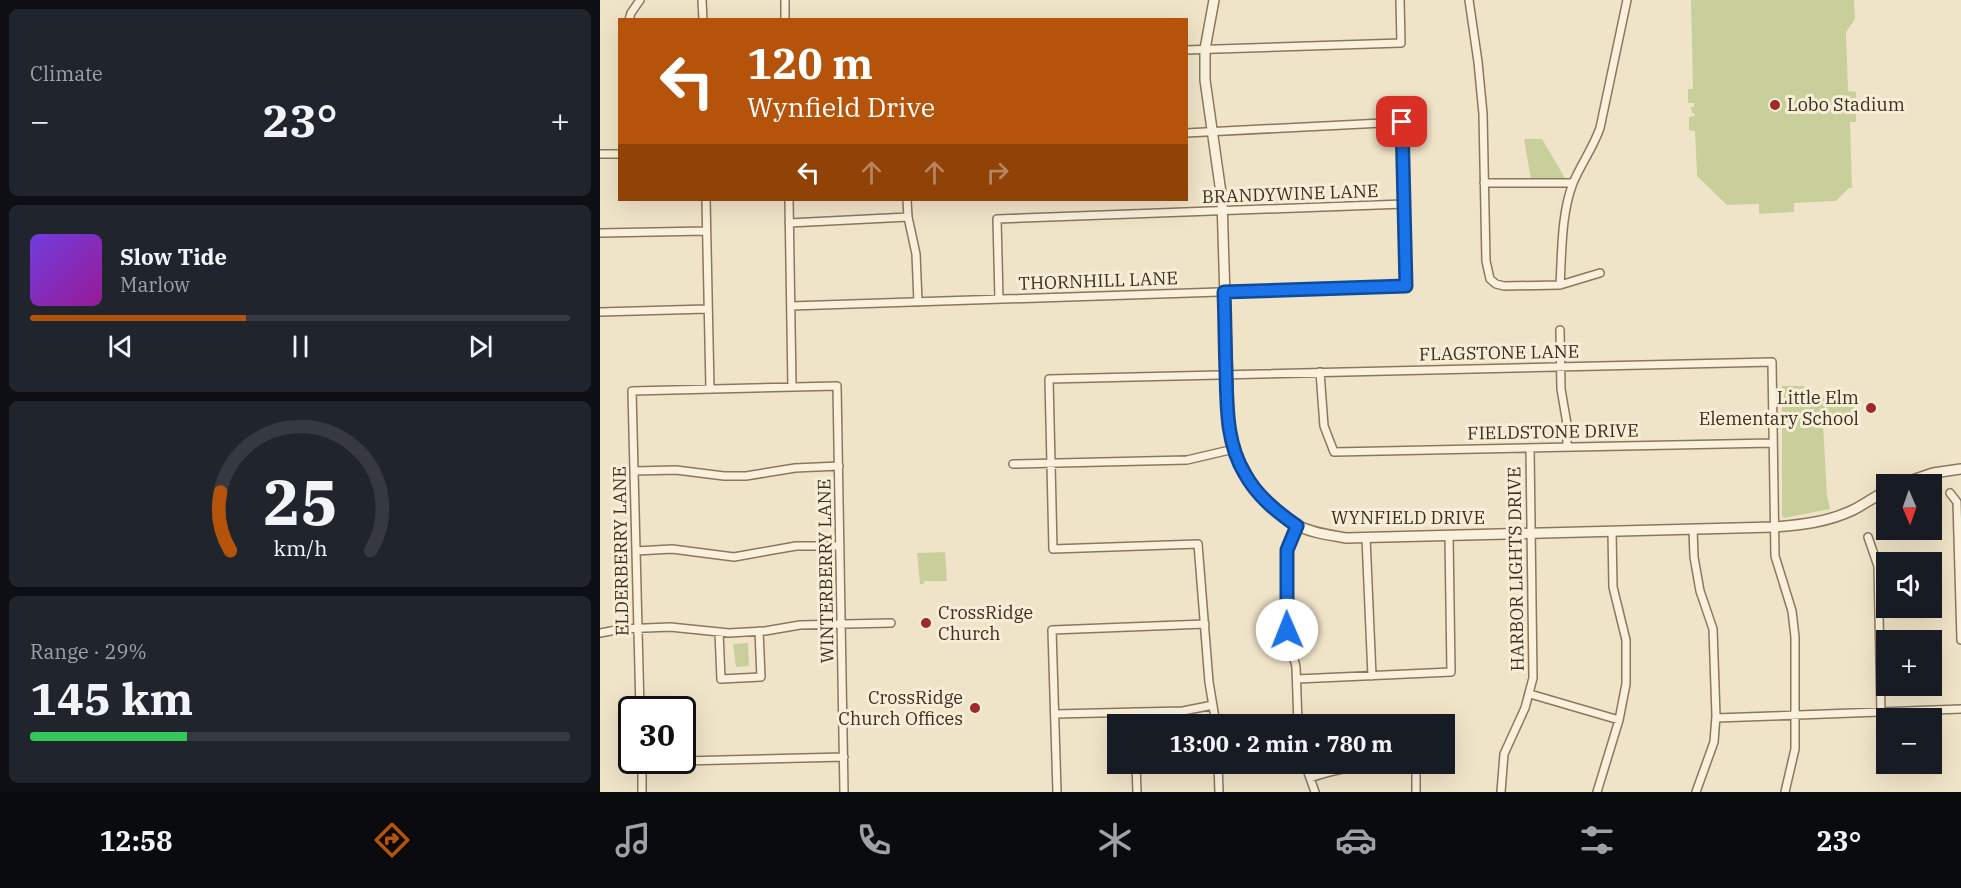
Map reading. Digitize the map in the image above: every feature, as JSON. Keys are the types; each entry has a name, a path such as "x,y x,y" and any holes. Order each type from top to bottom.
{"street":[{"path":"629,18 630,13 640,0"},
{"path":"702,0 703,18"},
{"path":"785,0 785,18"},
{"name":"WYNFIELD DRIVE","path":"1214,0 1205,49 1205,80 1219,172 1222,211 1229,429 1234,449 1245,474 1280,514 1297,526 1346,538 1774,527 1804,525 1831,519 1876,497"},
{"path":"1188,50 1401,44 1400,0"},
{"path":"1469,0 1480,82 1486,261 1491,279 1496,284 1504,286 1560,285 1600,273"},
{"path":"1560,285 1567,204 1573,183 1593,148 1600,128 1627,0"},
{"path":"1188,133 1402,122 1404,204"},
{"path":"600,154 618,154"},
{"path":"1484,183 1573,183"},
{"path":"706,201 710,389 792,387 789,201"},
{"path":"907,201 916,254 918,302"},
{"name":"BRANDYWINE LANE","path":"999,299 997,219 1404,204"},
{"name":"THORNHILL LANE","path":"791,306 1406,286 1404,204"},
{"path":"789,223 908,217"},
{"path":"600,233 706,231"},
{"path":"600,312 707,309"},
{"path":"1560,330 1561,389 1567,424 1567,447"},
{"name":"FLAGSTONE LANE","path":"1051,464 1049,379 1772,362 1773,443"},
{"name":"FIELDSTONE DRIVE","path":"1320,372 1324,426 1334,452 1773,443"},
{"name":"WINTERBERRY LANE","path":"792,387 837,386 844,792"},
{"name":"ELDERBERRY LANE","path":"640,696 632,392 710,389"},
{"path":"1773,443 1775,556 1792,611 1795,637 1795,749 1785,792"},
{"name":"HARBOR LIGHTS DRIVE","path":"1501,792 1504,754 1530,694 1533,678 1530,448"},
{"path":"1013,464 1187,460 1234,449"},
{"path":"1051,464 1053,549 1198,544 1209,682 1214,714"},
{"path":"634,471 676,470 724,476 746,476 795,468 839,466"},
{"path":"1930,474 1961,469"},
{"path":"1950,493 1957,502 1961,640"},
{"path":"1297,526 1287,550 1286,574 1287,630 1296,667 1298,714"},
{"path":"1694,529 1694,557 1700,591 1713,629 1716,718 1714,742 1696,792"},
{"path":"1597,792 1619,720 1626,684 1626,640 1613,588 1612,531"},
{"path":"1297,679 1451,672 1449,536"},
{"path":"1868,537 1878,566 1881,708"},
{"path":"1366,538 1372,676"},
{"path":"636,551 672,549 734,557 796,546 840,546"},
{"path":"600,633 638,628 688,628 719,632 759,631 800,625 891,623"},
{"path":"1057,792 1053,630 1205,624"},
{"path":"719,632 721,679 761,677 759,631"},
{"path":"1530,694 1619,720"},
{"path":"1055,714 1182,711 1213,705"},
{"path":"1942,710 1961,709"},
{"path":"1716,718 1876,712"},
{"path":"696,760 844,757"},
{"path":"642,774 642,792"},
{"path":"1136,774 1137,792"},
{"path":"1218,774 1219,792"},
{"path":"1309,774 1316,792"},
{"path":"1310,778 1321,774"},
{"path":"1416,774 1416,792"}],"green space":[{"name":"Lobo Stadium","path":"1691,0 1854,0 1855,19 1846,32 1848,91 1856,92 1856,122 1850,122 1852,188 1849,188 1836,201 1794,203 1794,212 1759,214 1759,204 1727,205 1697,176 1695,131 1689,130 1689,117 1695,116 1691,107 1694,107 1694,103 1688,103 1688,89 1693,89"},
{"path":"1524,139 1542,139 1565,178 1531,179"},
{"path":"1782,386 1804,386 1804,398 1834,398 1854,394 1854,423 1823,424 1827,495 1830,509 1784,518 1782,516"},
{"path":"945,552 947,581 924,581 924,584 920,584 917,553"},
{"path":"748,643 749,666 736,667 733,644"}],"place":[{"name":"Lobo Stadium","path":"1775,105"},
{"name":"Little Elm Elementary School","path":"1871,408"},
{"name":"CrossRidge Church","path":"926,623"},
{"name":"CrossRidge Church Offices","path":"975,708"}],"route":[{"path":"1287,630 1287,550 1297,526 1280,514 1262,496 1245,474 1234,449 1229,429 1227,404 1224,292 1406,286 1402,122"}]}
